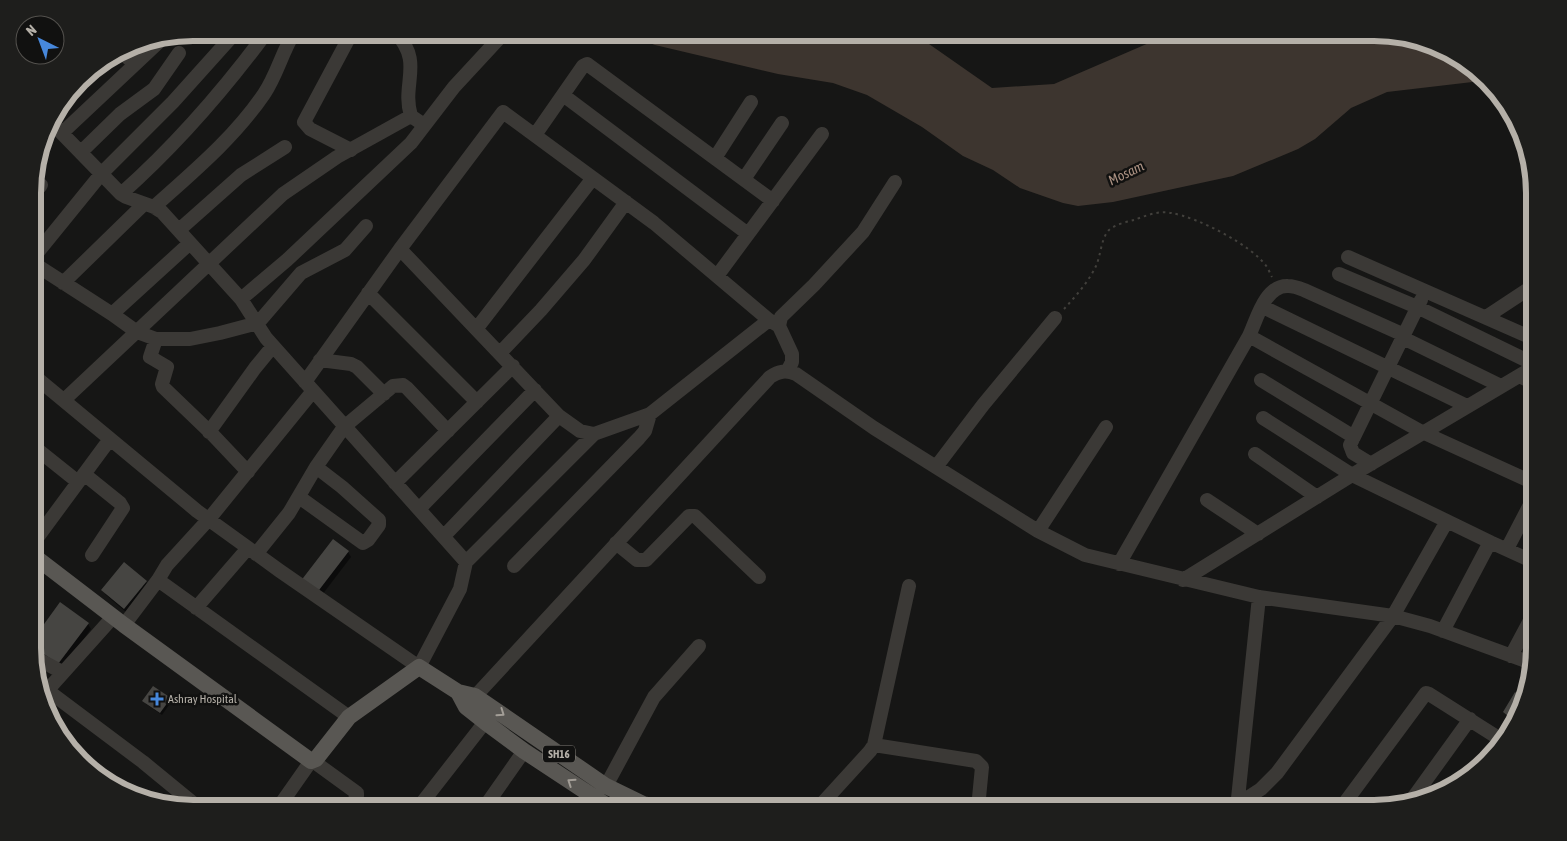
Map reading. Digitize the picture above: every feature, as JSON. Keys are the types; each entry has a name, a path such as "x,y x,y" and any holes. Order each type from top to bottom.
{"main road":[{"path":"41,559 118,621 312,761 349,717 419,667 470,701 485,722"},
{"name":"SH16","path":"470,701 606,786 634,800"},
{"name":"SH16","path":"485,722 596,800"}],"street":[{"path":"42,247 102,173 174,102 225,41"},
{"path":"121,194 182,134 245,61 259,41"},
{"path":"64,283 149,205 209,158 244,121 269,86 290,41"},
{"path":"347,41 304,122 310,128 351,150"},
{"path":"402,41 410,58 412,70 408,105 411,116 424,125"},
{"path":"241,299 287,260 411,143 470,69 496,41"},
{"path":"62,133 154,46"},
{"path":"81,152 120,114 154,89 179,53"},
{"path":"127,57 134,64"},
{"path":"535,136 583,66 587,64 773,201"},
{"path":"563,95 748,234"},
{"path":"715,158 751,102"},
{"path":"47,690 62,672 118,621 158,580 167,564 209,520 248,472 309,387 320,360 400,249 504,112 654,223 774,323 792,354 792,362 788,370"},
{"path":"64,400 283,194 337,157 411,116"},
{"path":"744,179 782,122"},
{"path":"56,127 121,194 149,205 179,230 241,299 273,346 466,562"},
{"path":"716,276 822,134"},
{"path":"179,230 241,175 285,147"},
{"path":"477,328 592,178"},
{"path":"42,382 209,520 419,667 460,589 466,562 594,434 650,414 781,318 840,259 863,232 895,182"},
{"path":"500,353 542,310 584,260 626,202"},
{"path":"42,269 138,332 156,339 190,339 258,323 295,279 309,268 345,250 366,226"},
{"path":"112,314 190,243"},
{"path":"400,249 559,416 580,431 594,434"},
{"path":"1348,257 1526,335"},
{"path":"1339,274 1417,307 1526,362"},
{"path":"1119,564 1249,336 1262,307 1272,292 1278,288 1288,286 1304,290 1404,336 1501,386"},
{"path":"1371,464 1353,452 1350,445 1389,368 1425,290"},
{"path":"368,293 477,402"},
{"path":"1486,317 1526,294"},
{"path":"1262,307 1467,406"},
{"path":"936,467 983,405 1055,318"},
{"path":"1249,336 1422,432 1526,479"},
{"path":"156,339 150,357 167,367 162,387 248,472"},
{"path":"209,432 273,346"},
{"path":"320,360 351,364 357,367 384,394"},
{"path":"395,483 513,366"},
{"path":"470,701 770,377 776,373 788,370 874,428 1038,531 1085,555 1259,597 1393,616 1443,631 1525,661"},
{"path":"1183,580 1422,432 1526,372"},
{"path":"1520,376 1526,379"},
{"path":"1261,380 1354,437"},
{"path":"196,608 252,551 299,497 344,427 394,386 403,385 407,388 448,431"},
{"path":"419,509 535,390"},
{"path":"514,566 639,438 645,430 650,414"},
{"path":"444,536 559,416"},
{"path":"1262,418 1352,475 1526,558"},
{"path":"1038,531 1106,427"},
{"path":"41,541 81,478 110,439"},
{"path":"41,452 120,503 124,508 92,555"},
{"path":"1255,454 1317,497"},
{"path":"299,497 362,542 368,540 380,525 379,520 372,513 316,468"},
{"path":"1207,500 1258,534"},
{"path":"1506,549 1526,512"},
{"path":"616,543 637,560 646,560 689,516 695,516 759,577"},
{"path":"1247,799 1261,789 1277,773 1393,616 1446,521"},
{"path":"1443,631 1490,542"},
{"path":"158,580 349,717"},
{"path":"826,799 874,745 909,586"},
{"path":"1238,799 1259,597"},
{"path":"1511,656 1526,628"},
{"path":"606,786 654,697 699,646"},
{"path":"42,661 62,672"},
{"path":"1348,799 1424,695 1429,694 1496,737"},
{"path":"49,695 143,762 189,800"},
{"path":"1416,794 1470,719"},
{"path":"424,800 485,722"},
{"path":"874,745 976,761 982,767 979,799"},
{"path":"490,800 524,751"},
{"path":"284,800 312,761 357,793 355,800"}],"path":[{"path":"1055,318 1074,299 1096,265 1110,229 1153,214 1170,212 1193,218 1212,227 1255,254 1267,267 1278,288"}],"water":[{"name":"Mosam","path":"644,41 923,41 992,88 1054,84 1153,41 1374,41 1423,49 1458,67 1477,82 1387,92 1351,108 1315,139 1298,149 1233,176 1113,202 1078,206 1063,203 1020,188 993,170 963,156 922,127 867,95 833,83 778,74"}],"building":[{"path":"333,539 349,551 316,594 300,582"},
{"path":"124,562 147,581 124,609 101,590"},
{"path":"60,602 89,623 58,664 41,652 41,628"},
{"path":"153,686 171,698 160,713 142,701"},
{"path":"1515,692 1518,694 1509,717 1503,712"}],"place":[{"name":"Ashray Hospital","path":"157,699"}]}
